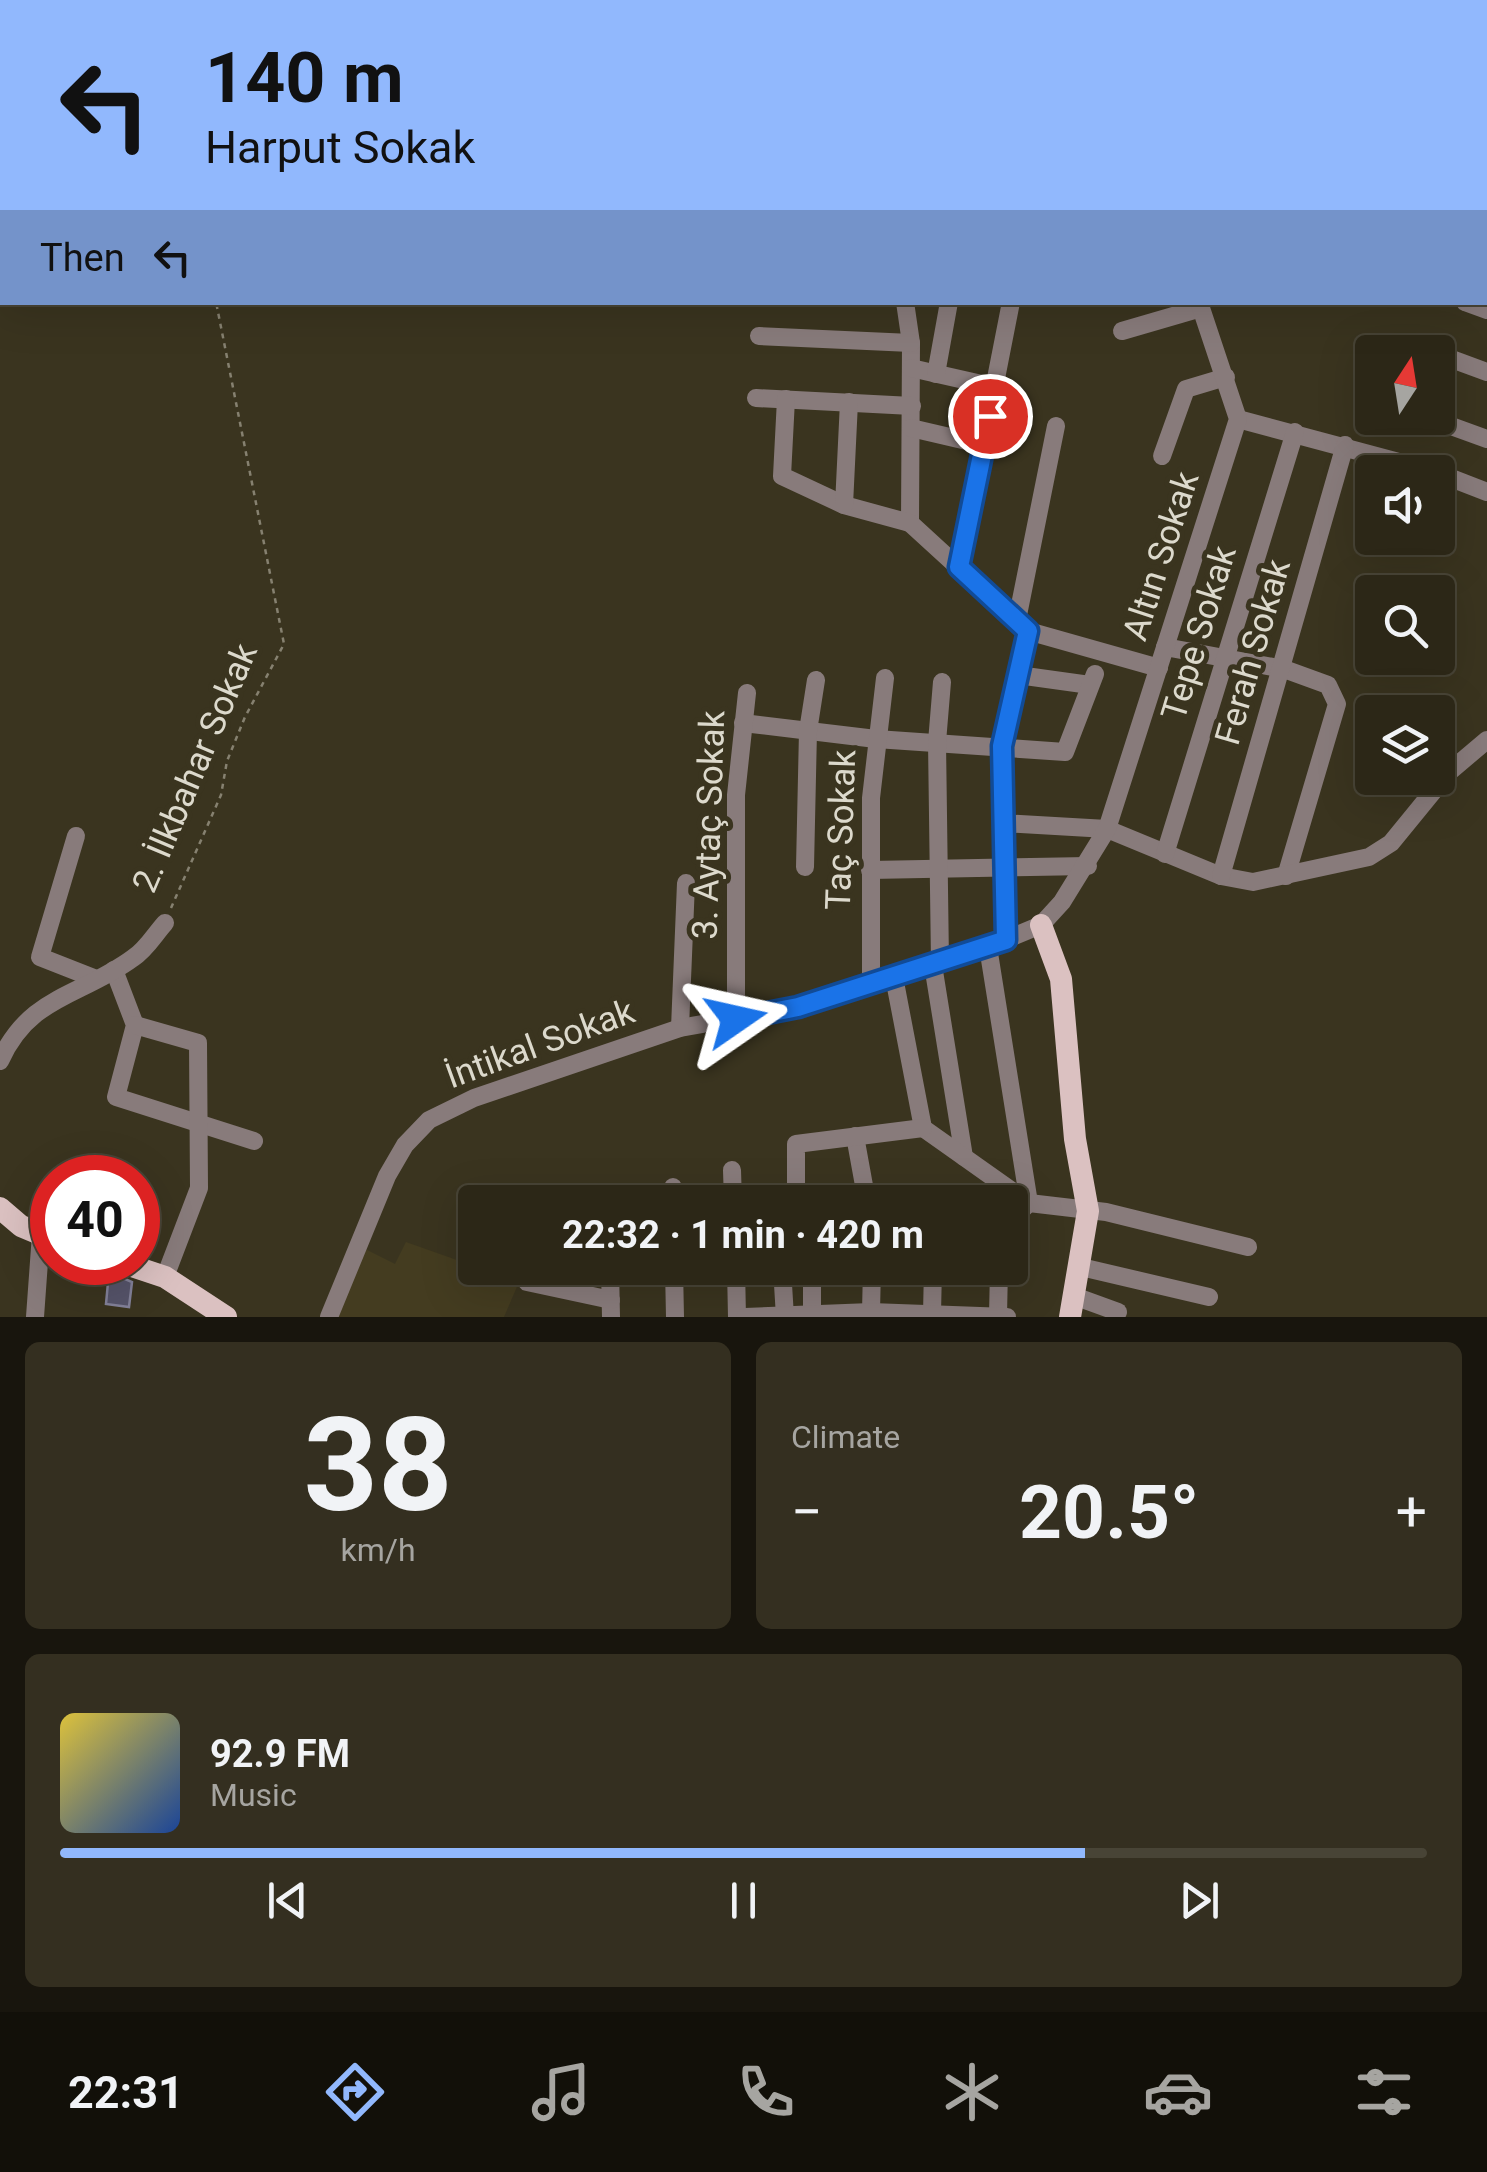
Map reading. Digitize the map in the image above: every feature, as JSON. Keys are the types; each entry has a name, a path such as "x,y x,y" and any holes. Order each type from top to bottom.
{"main road":[{"path":"1041,925 1061,979 1074,1139 1088,1211 1072,1307"},
{"path":"0,1208 30,1227"},
{"path":"160,1275 226,1317"}],"street":[{"path":"905,305 911,343 910,524"},
{"path":"936,374 948,305"},
{"path":"959,567 1010,305"},
{"path":"1122,330 1200,306 1238,419 1378,455"},
{"path":"758,336 911,343"},
{"path":"1455,360 1487,372"},
{"path":"911,368 995,386"},
{"path":"1162,456 1186,389 1226,377"},
{"path":"756,398 912,406"},
{"path":"786,398 782,476 844,505 910,524 1022,626 1158,668"},
{"path":"844,505 849,402"},
{"name":"Altın Sokak","path":"1106,829 1238,419"},
{"path":"1030,1203 997,943 1003,868 1002,746 1018,675 1022,626 1056,426"},
{"path":"1455,427 1487,439"},
{"path":"911,428 984,445"},
{"name":"Tepe Sokak","path":"1165,854 1294,432"},
{"name":"Ferah Sokak","path":"1221,876 1346,445"},
{"path":"1455,480 1487,492"},
{"path":"1165,647 1284,669 1328,686 1337,704 1286,876"},
{"path":"743,722 876,739 1066,752 1092,680 1018,675"},
{"name":"Taç Sokak","path":"870,984 876,739 885,678"},
{"name":"Taç Sokak","path":"804,867 808,731 816,680"},
{"path":"942,682 936,963 964,1158"},
{"name":"3. Aytaç Sokak","path":"736,1019 736,795 747,693"},
{"path":"1002,823 1106,829 1221,876 1253,882 1369,858 1391,843 1449,772 1487,740"},
{"name":"İntikal Sokak","path":"328,1317 386,1176 404,1144 429,1120 474,1098 680,1028 798,1007 1041,925 1088,866 1106,829"},
{"path":"76,836 40,958 96,979"},
{"path":"870,870 1088,866"},
{"path":"680,1028 686,883"},
{"name":"2. İlkbahar Sokak","path":"0,1062 13,1033 34,1012 137,956 165,923"},
{"path":"114,970 135,1025 116,1097 254,1140"},
{"path":"894,977 923,1128"},
{"path":"135,1025 198,1043 200,1188 165,1277"},
{"path":"796,1185 796,1144 923,1128 1030,1203 1088,1211 1248,1247"},
{"path":"855,1136 864,1185"},
{"path":"732,1170 732,1185"},
{"path":"1081,1267 1210,1296"},
{"path":"35,1317 40,1285"},
{"path":"537,1285 611,1308"},
{"path":"675,1285 676,1317"},
{"path":"736,1285 737,1317"},
{"path":"783,1285 785,1316"},
{"path":"812,1285 812,1314"},
{"path":"871,1312 872,1285"},
{"path":"932,1314 933,1285"},
{"path":"998,1316 999,1285"},
{"path":"1072,1307 1118,1312"},
{"path":"745,1317 871,1312 1006,1317"}],"path":[{"name":"2. İlkbahar Sokak","path":"165,923 221,794 227,761 244,717 284,644 217,305"}],"shaded area":[{"path":"406,1242 458,1260 458,1285 518,1285 504,1317 338,1317 363,1248 395,1264"}],"building":[{"path":"108,1285 132,1285 129,1307 106,1304"}],"route":[{"path":"736,1019 798,1007 1006,940 1002,746 1028,631 959,567 990,416"}]}
